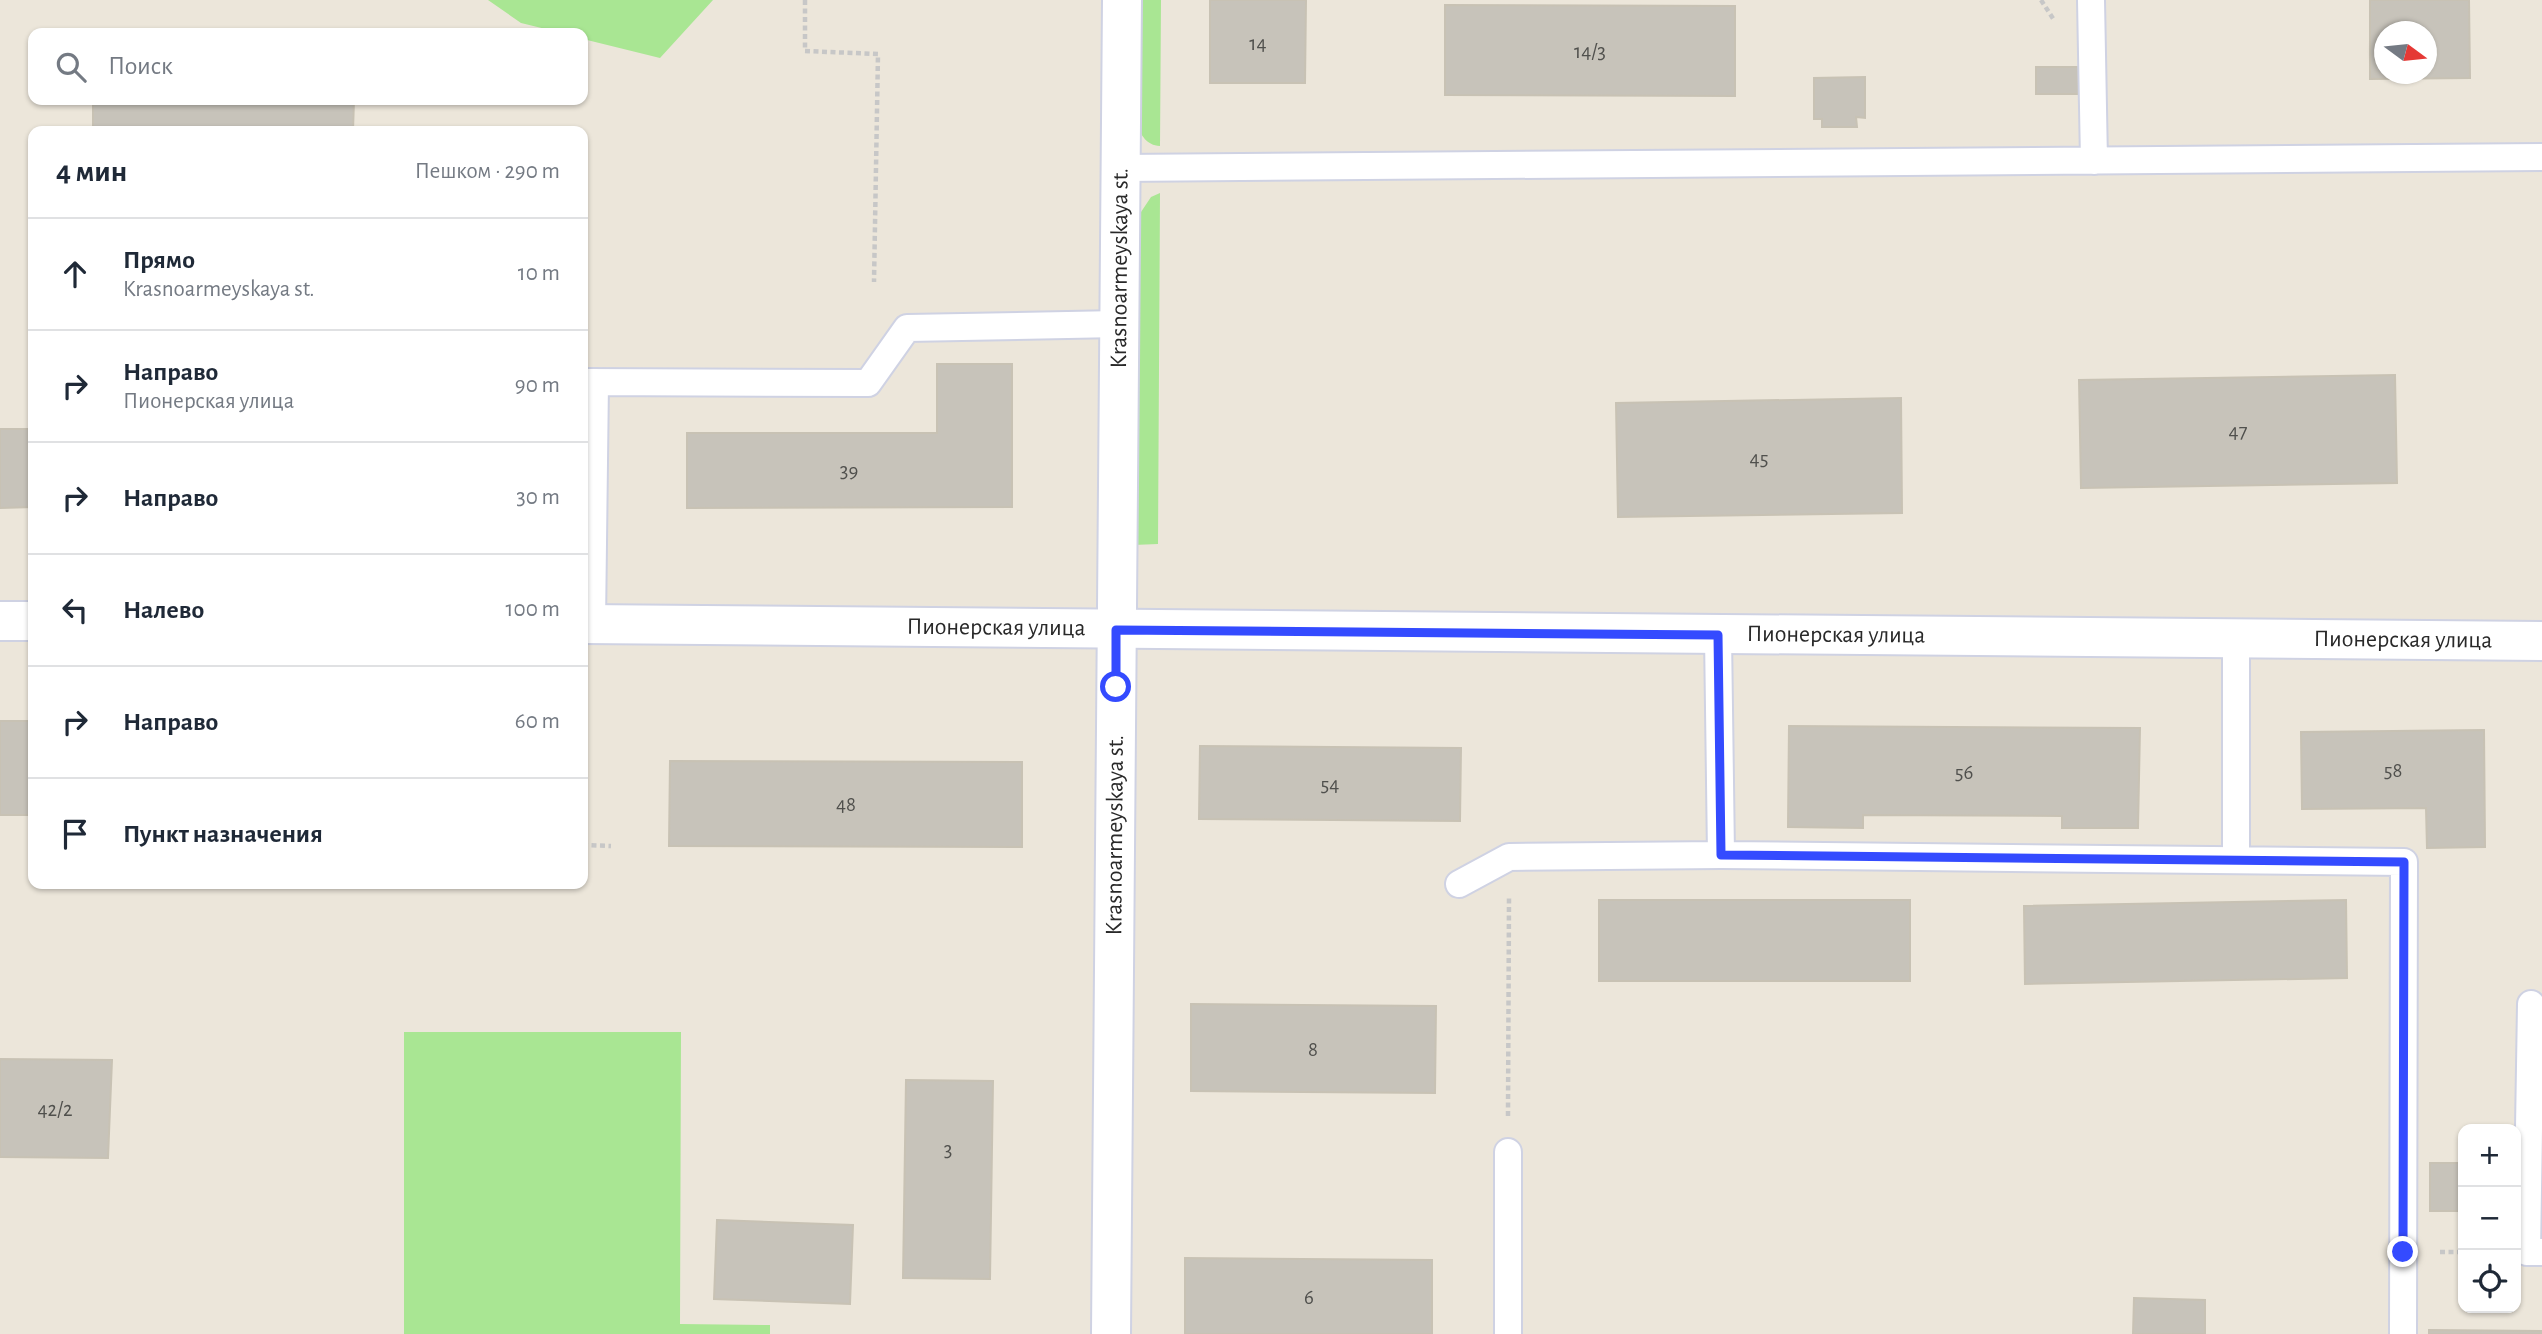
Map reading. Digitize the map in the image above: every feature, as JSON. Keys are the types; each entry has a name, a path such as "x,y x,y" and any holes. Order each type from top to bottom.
{"street":[{"name":"Krasnoarmeyskaya st.","path":"1111,1334 1122,0"},
{"path":"0,621 28,621"},
{"name":"Пионерская улица","path":"588,624 2542,641"}],"lane":[{"path":"2091,0 2094,161"},
{"path":"1120,167 2542,157"},
{"path":"588,503 589,382 868,383 907,328 1119,324"},
{"path":"1718,635 1721,855"},
{"path":"2236,638 2236,860"},
{"path":"1459,884 1509,857 1721,855 2404,862 2403,1334"},
{"path":"2531,1004 2527,1252 2542,1252"},
{"path":"1508,1152 1508,1334"}],"path":[{"path":"805,0 805,51 878,54 874,282"},
{"path":"588,845 611,846"},
{"path":"1508,1152 1509,857"}],"green space":[{"path":"488,0 713,0 660,58 588,40 588,28 542,28 521,23"},
{"path":"1138,0 1161,0 1160,146 1148,142 1136,124"},
{"path":"1160,193 1158,544 1133,545 1139,215 1151,197"},
{"path":"404,1032 681,1032 680,1324 770,1325 770,1334 404,1334"}],"building":[{"path":"1210,0 1306,0 1305,83 1210,83"},
{"path":"2370,0 2469,0 2470,78 2437,78 2437,21 2374,21 2374,79 2370,79"},
{"path":"1445,5 1735,6 1735,96 1445,95"},
{"path":"2036,67 2078,67 2078,94 2036,94"},
{"path":"1865,77 1865,118 1856,117 1857,127 1822,127 1822,119 1814,119 1814,78"},
{"path":"93,105 354,105 353,126 93,126"},
{"path":"937,364 1012,364 1012,507 687,508 687,433 937,433"},
{"path":"2395,375 2397,483 2081,488 2079,380"},
{"path":"1901,398 1902,513 1618,517 1616,403"},
{"path":"0,429 28,429 28,507 0,508"},
{"path":"0,721 28,721 28,815 0,815"},
{"path":"1789,726 2140,728 2138,828 2062,828 2062,816 1863,815 1863,828 1788,827"},
{"path":"2484,730 2485,847 2427,848 2426,808 2302,809 2301,732"},
{"path":"1200,746 1461,748 1460,821 1199,819"},
{"path":"670,761 1022,762 1022,847 669,846"},
{"path":"1599,900 1910,900 1910,981 1599,981"},
{"path":"2346,900 2347,978 2025,984 2024,906"},
{"path":"1191,1004 1436,1006 1435,1093 1191,1091"},
{"path":"0,1059 112,1060 108,1158 0,1157"},
{"path":"906,1080 993,1081 990,1279 903,1278"},
{"path":"2430,1163 2458,1163 2458,1211 2430,1211"},
{"path":"717,1220 853,1225 850,1304 714,1299"},
{"path":"1185,1258 1432,1260 1432,1334 1185,1334"},
{"path":"2134,1298 2205,1300 2205,1334 2133,1334"},
{"path":"2429,1330 2542,1331 2542,1334 2429,1334"}],"route":[{"path":"1116,687 1116,630 1718,635 1721,855 2404,862 2403,1252"}]}
